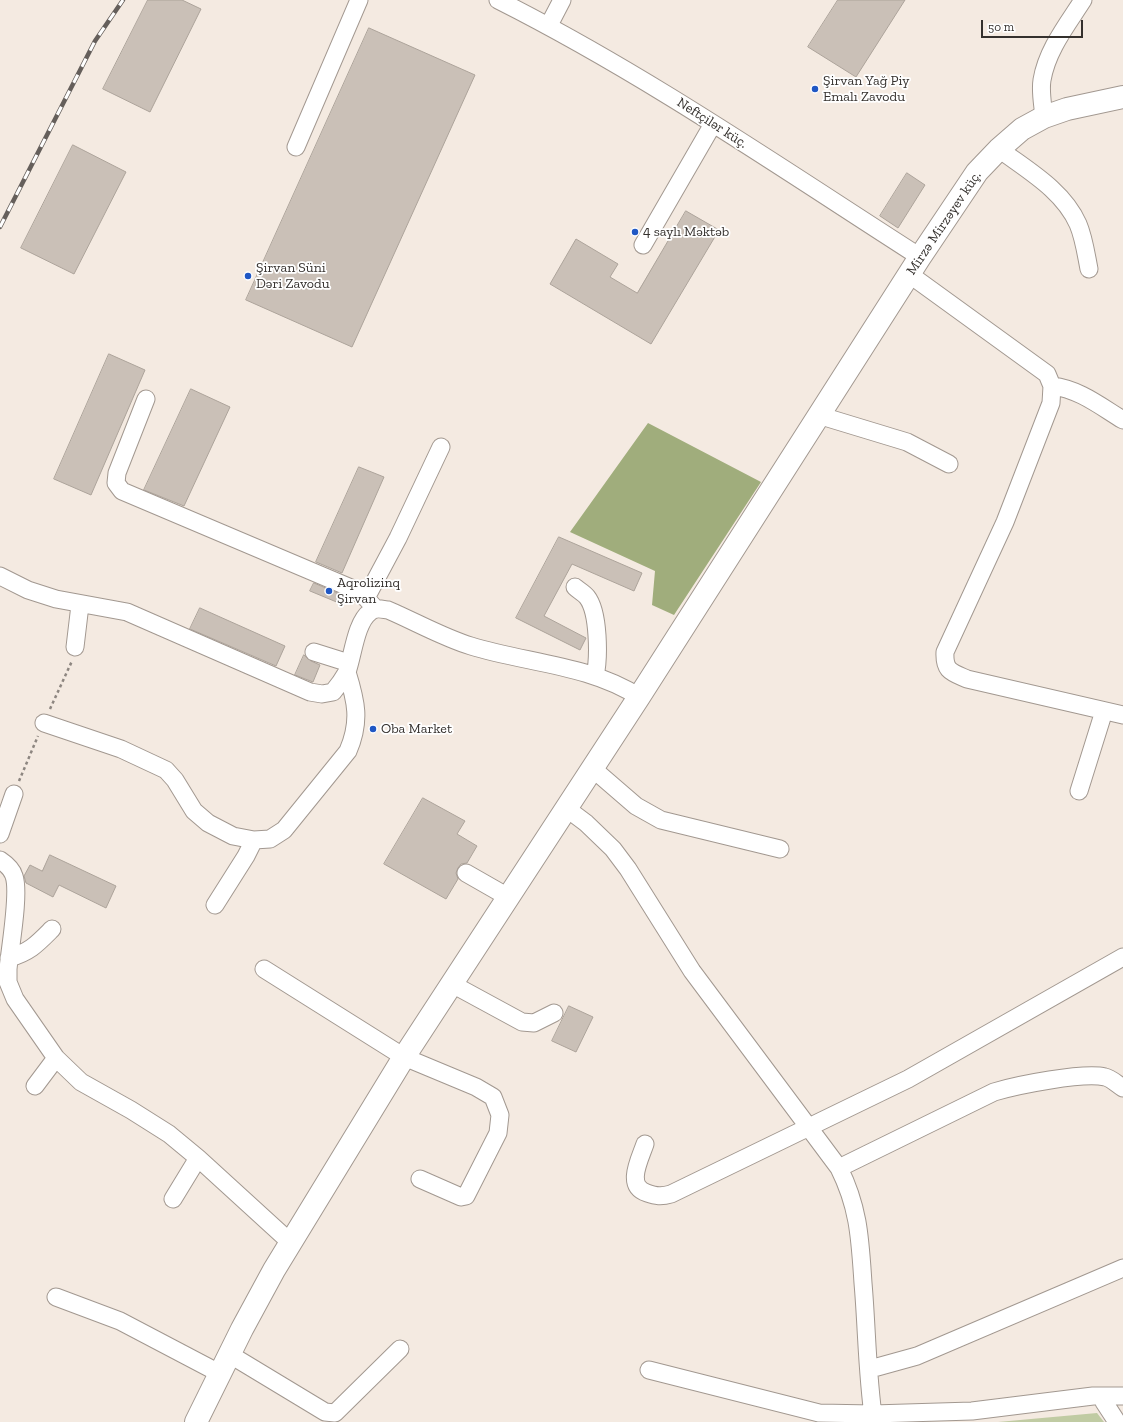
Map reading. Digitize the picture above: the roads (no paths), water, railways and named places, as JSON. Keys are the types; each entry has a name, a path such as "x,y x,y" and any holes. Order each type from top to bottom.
{"main road":[{"name":"Mirzə Mirzəyev küç.","path":"196,1422 224,1363 290,1242 404,1057 639,697 818,415 977,172 999,148 1022,129 1044,117 1067,109 1123,97"}],"street":[{"path":"296,147 359,0"},
{"name":"Neftçilər küç.","path":"498,0 549,25 667,93 713,124 915,265 1047,374 1052,386"},
{"path":"549,25 562,0"},
{"path":"1044,117 1042,80 1048,60 1057,40 1083,0"},
{"path":"643,245 713,124"},
{"path":"999,148 1055,191 1068,206 1078,225 1089,269"},
{"path":"1123,420 1077,391 1052,386 1051,403 1005,522 945,652 945,663 950,672 967,679 1123,715"},
{"path":"146,399 117,473 116,483 122,491 351,588 371,603 470,646 595,676 623,686 639,697"},
{"path":"818,415 907,442 949,464"},
{"path":"0,576 28,590 80,605 106,607 127,612 310,692 322,694 333,692 348,667 362,621 369,612 371,603 398,538 441,447"},
{"path":"575,587 587,597 594,613 598,647 595,676"},
{"path":"75,647 80,605"},
{"path":"314,652 348,667"},
{"path":"44,723 121,749 166,770 175,780 194,811 208,823 233,836 254,840 270,839 284,830 348,750 354,736 357,718 355,697 348,667"},
{"path":"1079,791 1104,711"},
{"path":"592,768 636,806 661,820 780,849"},
{"path":"0,834 14,794"},
{"path":"566,808 586,823 613,849 628,869 692,971 839,1168 849,1188 856,1209 861,1252 874,1418"},
{"path":"215,905 246,856 254,840"},
{"path":"0,860 8,865 14,875 16,889 8,982 15,999 56,1058 81,1082 162,1130 198,1158 290,1242"},
{"path":"466,873 508,897"},
{"path":"9,958 24,953 34,947 52,929"},
{"path":"645,1144 634,1178 637,1186 644,1192 660,1197 671,1194 908,1079 1123,957"},
{"path":"264,969 404,1057 476,1087 493,1097 500,1115 498,1133 466,1196 461,1197 420,1179"},
{"path":"452,984 522,1022 534,1023 554,1013"},
{"path":"35,1086 56,1058"},
{"path":"839,1168 994,1092 1013,1086 1093,1075 1107,1077 1123,1088"},
{"path":"173,1199 198,1158"},
{"path":"870,1369 917,1356 1123,1268"},
{"path":"56,1297 224,1363 325,1412 335,1412 400,1349"},
{"path":"649,1370 819,1413 874,1418 972,1411 1102,1396 1123,1396"},
{"path":"1102,1396 1104,1402 1117,1422"}],"railway":[{"path":"0,227 95,41 123,0"}],"place":[{"name":"Şirvan Yağ Piy Emalı Zavodu","path":"815,89"},
{"name":"4 saylı Məktəb","path":"635,232"},
{"name":"Şirvan Süni Dəri Zavodu","path":"248,276"},
{"name":"Aqrolizinq Şirvan","path":"329,591"},
{"name":"Oba Market","path":"373,729"}]}
